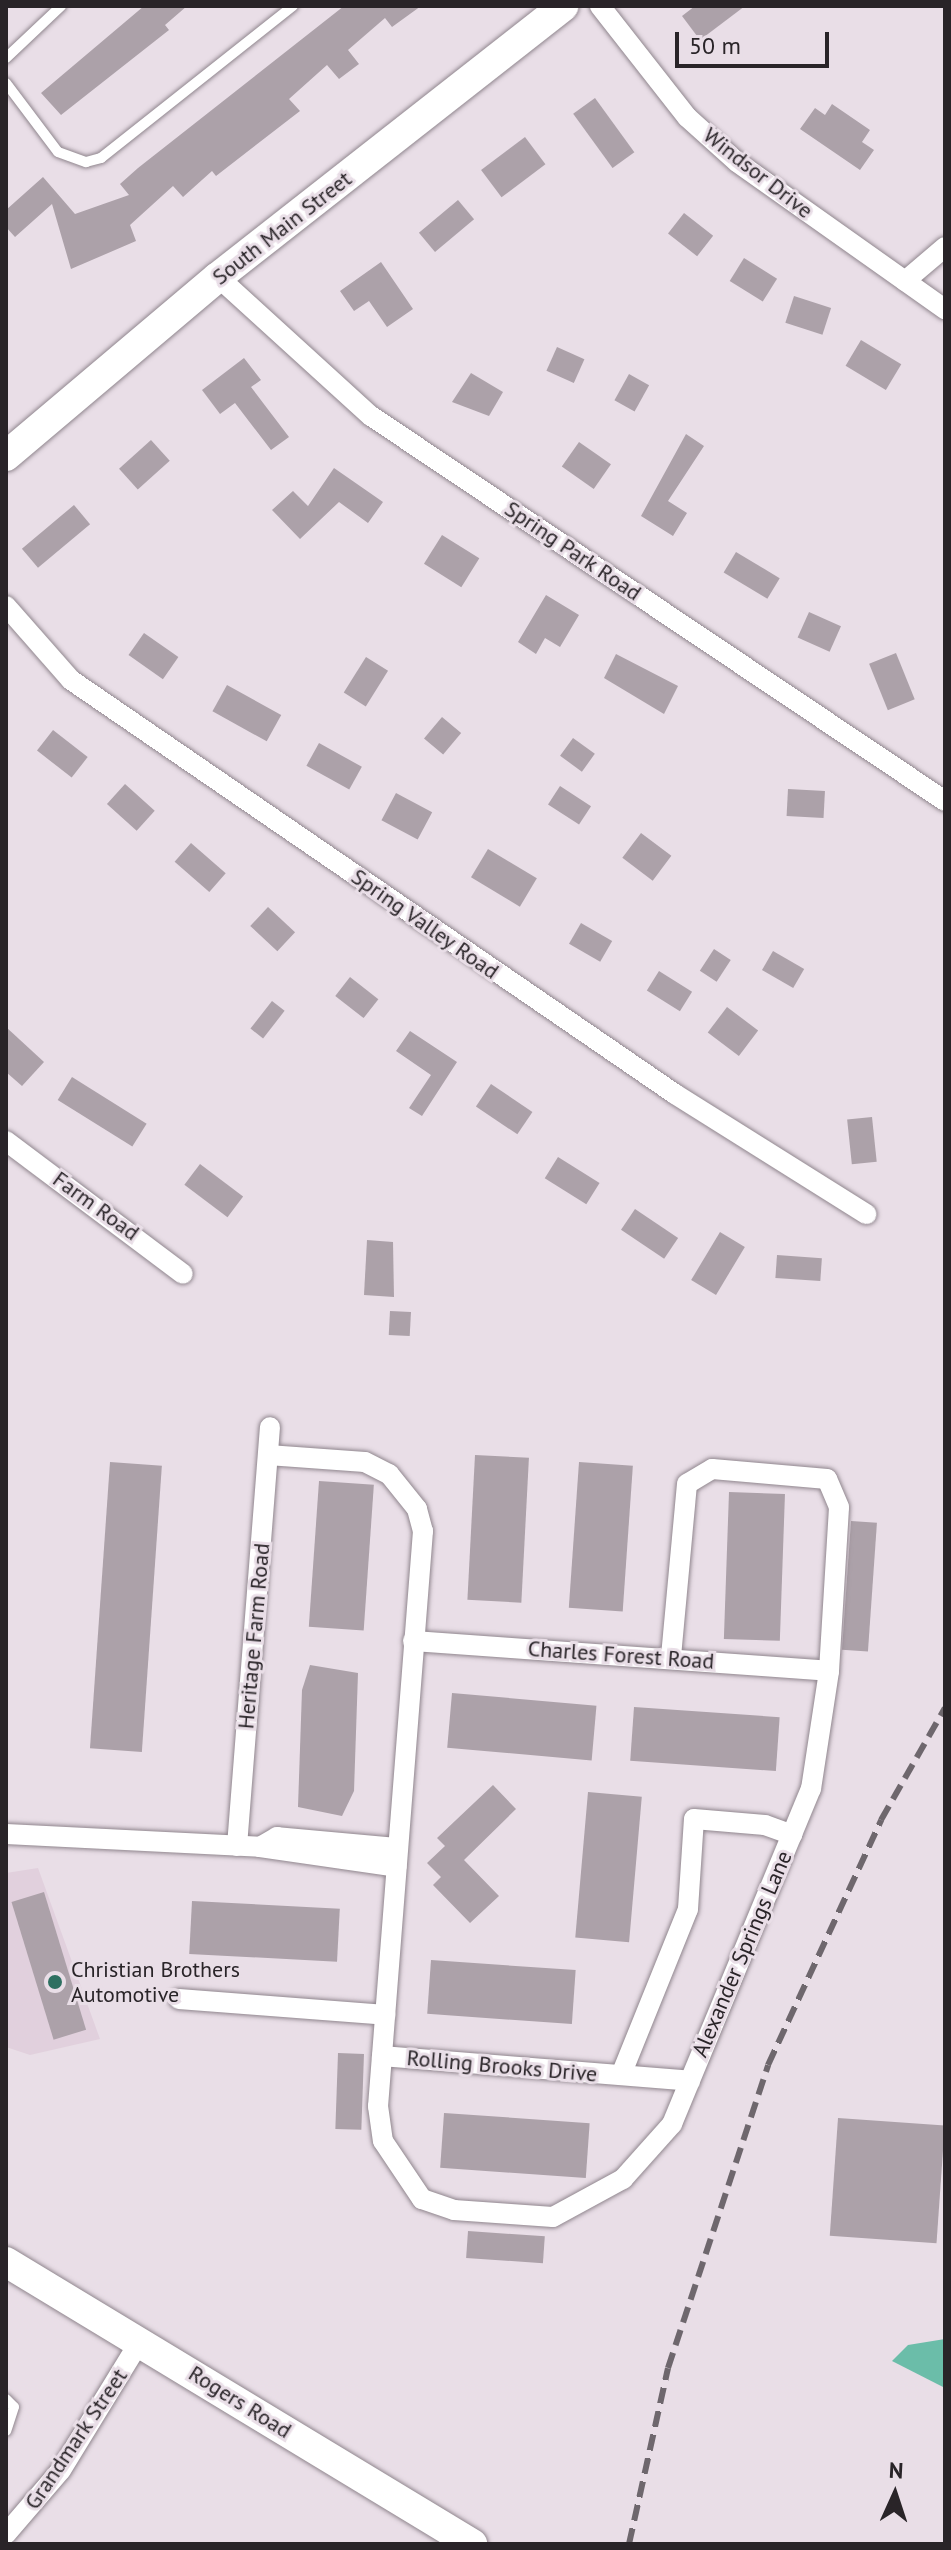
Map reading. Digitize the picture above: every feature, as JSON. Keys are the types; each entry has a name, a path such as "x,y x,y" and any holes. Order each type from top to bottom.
{"main road":[{"name":"South Main Street","path":"6,456 218,277 563,6"},
{"name":"Rogers Road","path":"6,2262 472,2544"}],"street":[{"name":"Windsor Drive","path":"600,6 687,117 737,162 945,309"},
{"path":"905,281 945,247"},
{"name":"Spring Park Road","path":"218,277 371,416 945,801"},
{"name":"Spring Valley Road","path":"6,606 71,680 675,1094 866,1214"},
{"name":"Farm Road","path":"6,1141 109,1212 183,1274"},
{"name":"Heritage Farm Road","path":"237,1846 270,1427"},
{"name":"Alexander Springs Lane","path":"268,1455 365,1462 404,1490 423,1531 382,2056 383,2141 422,2199 454,2210 553,2217 595,2194 650,2155 690,2081 811,1789 829,1671 838,1493 815,1474 712,1469 687,1484 671,1658"},
{"name":"Charles Forest Road","path":"413,1641 829,1671"},
{"name":"Rolling Brooks Drive","path":"621,2075 688,1909 694,1819 765,1825 792,1835"},
{"path":"6,1834 260,1847 277,1837 398,1857"},
{"path":"179,1999 385,2015"},
{"name":"Rolling Brooks Drive","path":"382,2056 690,2081"},
{"name":"Grandmark Street","path":"6,2534 61,2470 140,2341"}],"lane":[{"path":"6,58 61,6"},
{"path":"6,83 58,152 86,162 293,6"},
{"path":"6,2399 14,2407 6,2431"}],"shaded area":[{"path":"38,1868 100,2039 30,2055 6,2047 6,1873"},
{"path":"945,2339 945,2388 892,2361 908,2345"}],"building":[{"path":"144,6 187,6 165,25 169,30 61,115 41,93"},
{"path":"344,6 421,6 392,27 385,18 348,50 359,64 339,79 327,65 289,99 300,111 216,176 212,171 183,197 173,186 130,225 136,241 71,269 52,204 15,237 6,227 6,210 43,177 75,214 129,195 120,184 138,168"},
{"path":"695,6 745,6 700,40 682,16"},
{"path":"595,98 634,152 613,168 573,114"},
{"path":"832,104 870,130 862,142 874,150 860,170 800,129 815,108 825,115"},
{"path":"525,137 545,164 502,197 481,170"},
{"path":"458,200 474,219 435,252 419,233"},
{"path":"684,213 713,236 697,256 668,233"},
{"path":"744,258 777,279 763,302 730,281"},
{"path":"381,262 413,309 387,327 369,301 354,311 340,291"},
{"path":"794,296 831,308 822,335 785,323"},
{"path":"861,340 901,364 886,390 846,366"},
{"path":"557,347 584,359 574,383 546,371"},
{"path":"244,358 261,380 251,387 289,437 271,450 235,403 220,414 202,390"},
{"path":"471,373 503,392 489,416 452,402"},
{"path":"629,374 649,385 635,411 614,400"},
{"path":"686,434 704,446 668,501 687,513 673,536 641,516"},
{"path":"151,440 170,461 138,490 119,469"},
{"path":"579,442 611,464 594,489 562,467"},
{"path":"334,468 383,502 368,523 339,502 300,539 272,510 293,491 308,506"},
{"path":"74,505 90,524 38,568 22,549"},
{"path":"442,535 479,558 461,587 424,564"},
{"path":"736,552 780,578 767,599 724,573"},
{"path":"546,595 579,615 560,647 545,638 536,654 518,642"},
{"path":"809,612 841,626 830,652 798,638"},
{"path":"144,633 178,657 163,679 129,655"},
{"path":"896,653 915,699 888,710 869,664"},
{"path":"616,654 678,686 664,714 604,678"},
{"path":"366,657 388,671 366,706 344,693"},
{"path":"227,685 281,715 267,741 212,711"},
{"path":"442,717 461,733 443,755 424,738"},
{"path":"53,730 88,757 72,778 37,750"},
{"path":"573,738 595,754 582,772 560,756"},
{"path":"319,743 362,767 349,789 306,766"},
{"path":"125,784 155,811 137,831 107,804"},
{"path":"560,786 591,806 579,825 548,804"},
{"path":"788,789 825,791 824,818 787,816"},
{"path":"396,793 432,812 418,840 381,820"},
{"path":"641,833 671,856 653,881 622,858"},
{"path":"191,843 226,873 209,892 175,862"},
{"path":"488,849 537,878 520,907 471,877"},
{"path":"268,907 295,932 277,951 250,926"},
{"path":"581,923 612,941 600,962 569,944"},
{"path":"714,949 731,960 717,982 700,971"},
{"path":"773,951 804,969 793,988 762,970"},
{"path":"659,971 692,992 680,1011 647,991"},
{"path":"350,977 378,999 364,1018 335,996"},
{"path":"272,1001 285,1011 263,1038 250,1029"},
{"path":"727,1007 758,1030 739,1056 708,1033"},
{"path":"6,1027 44,1062 22,1086 6,1072"},
{"path":"410,1031 457,1062 422,1116 409,1108 431,1075 396,1051"},
{"path":"72,1077 147,1124 132,1147 58,1100"},
{"path":"491,1084 532,1112 517,1134 476,1106"},
{"path":"872,1117 877,1162 852,1164 847,1120"},
{"path":"558,1157 600,1183 586,1204 545,1178"},
{"path":"200,1164 243,1196 227,1217 184,1185"},
{"path":"635,1209 678,1238 664,1259 621,1230"},
{"path":"720,1232 745,1247 716,1295 691,1280"},
{"path":"367,1240 393,1242 394,1297 364,1295"},
{"path":"777,1255 822,1258 820,1281 775,1278"},
{"path":"390,1311 411,1312 410,1336 389,1335"},
{"path":"475,1455 529,1458 521,1603 467,1600"},
{"path":"110,1462 162,1466 142,1752 90,1748"},
{"path":"579,1462 633,1466 623,1611 569,1608"},
{"path":"319,1481 374,1485 364,1630 309,1627"},
{"path":"729,1492 785,1494 780,1641 724,1639"},
{"path":"851,1521 877,1523 868,1651 842,1650"},
{"path":"310,1665 358,1673 354,1791 342,1816 298,1807 302,1690"},
{"path":"452,1693 596,1706 592,1760 447,1748"},
{"path":"634,1707 780,1717 776,1771 630,1761"},
{"path":"493,1785 516,1809 464,1860 499,1896 470,1923 433,1885 441,1877 427,1863 445,1846 437,1838"},
{"path":"588,1792 642,1797 629,1942 575,1937"},
{"name":"Christian Brothers Automotive","path":"44,1892 86,2030 54,2040 11,1902"},
{"path":"192,1901 340,1909 337,1962 189,1954"},
{"path":"431,1960 576,1970 572,2024 427,2014"},
{"path":"338,2053 364,2054 361,2130 335,2129"},
{"path":"444,2113 590,2123 586,2178 440,2168"},
{"path":"838,2118 945,2125 937,2243 830,2236"},
{"path":"468,2231 545,2236 543,2263 466,2258"}],"railway":[{"path":"629,2544 668,2368 768,2065 881,1820 945,1708"}],"place":[{"name":"Christian Brothers Automotive","path":"55,1982"}]}
